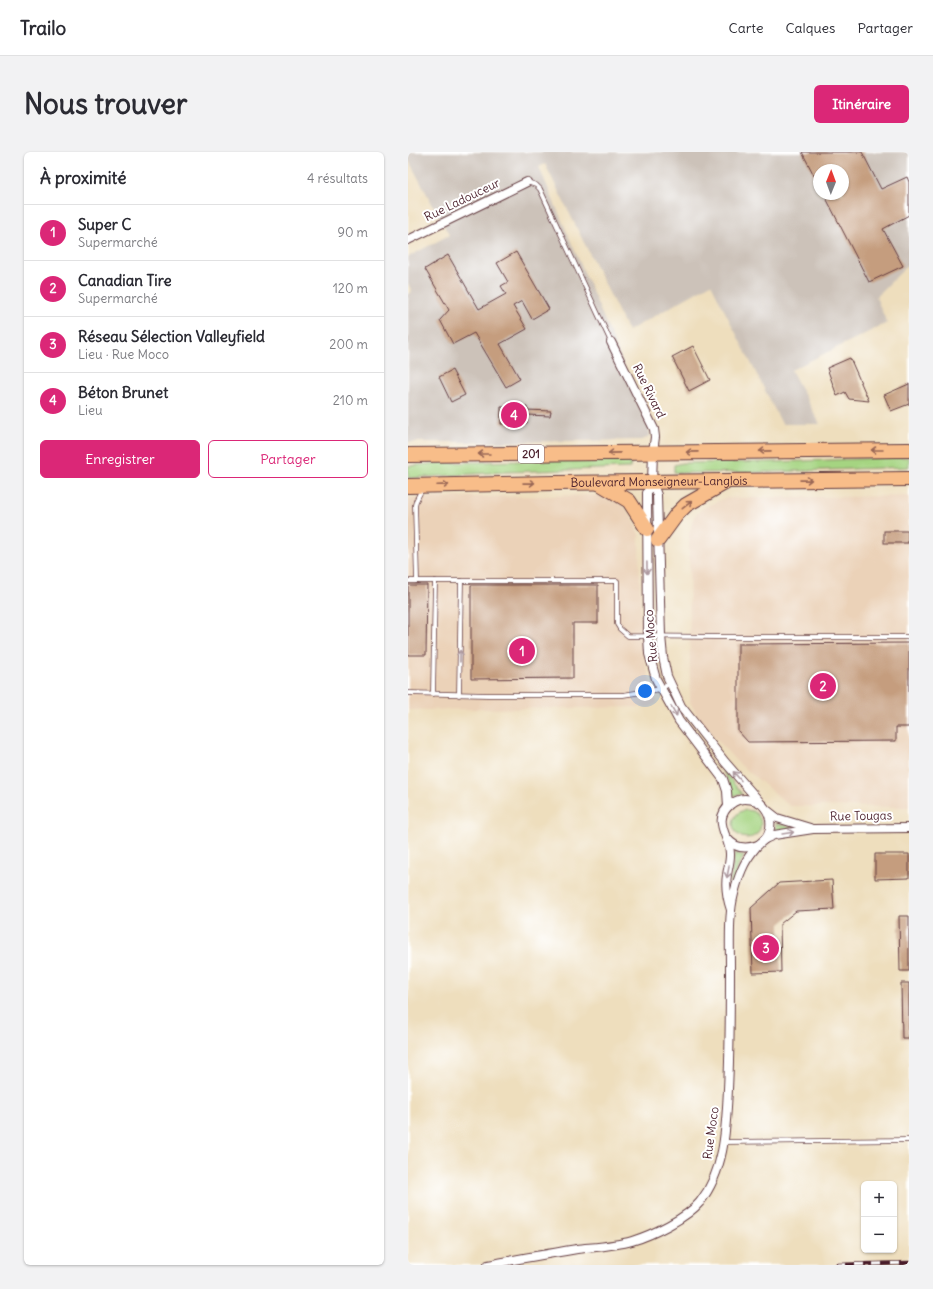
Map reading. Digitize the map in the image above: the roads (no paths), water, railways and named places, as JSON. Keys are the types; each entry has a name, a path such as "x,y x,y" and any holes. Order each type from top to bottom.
{"highway":[{"name":"201","path":"408,455 909,450"},
{"name":"Boulevard Monseigneur-Langlois","path":"408,486 599,482 909,479"},
{"path":"658,540 677,514 686,505 728,481"},
{"path":"599,482 629,501 647,529"}],"street":[{"name":"Rue Ladouceur","path":"408,240 527,182"},
{"name":"Rue Rivard","path":"611,342 653,425 655,437 653,452"},
{"name":"Rue Moco","path":"488,1265 537,1255 630,1242 648,1236 685,1216 699,1203 712,1183 720,1160 724,1142 730,1056 730,910 726,888 731,854 722,827 724,813 728,806 727,791 723,779 679,721 656,679 650,661 648,636 647,494 652,482 653,452"},
{"name":"Rue Moco","path":"652,482 657,495 661,636 667,676 681,706 724,762 765,808 770,818 771,826 769,833 743,866 737,882 730,910"},
{"path":"728,806 741,799 749,799 756,801 765,808"},
{"name":"Rue Tougas","path":"765,808 777,818 813,829"},
{"name":"Rue Tougas","path":"761,842 774,835 813,829 909,828"},
{"path":"724,834 729,841 743,848 751,847 761,842"}],"lane":[{"path":"527,182 536,185 540,189 611,342"},
{"path":"417,581 415,504 424,486"},
{"path":"408,581 617,581 617,624 628,636 909,636"},
{"path":"433,694 435,581"},
{"path":"459,694 461,581"},
{"path":"408,693 623,695 661,689 670,683"},
{"path":"724,1142 909,1140"}],"railway":[{"path":"837,1265 909,1263"}],"place":[{"name":"Béton Brunet","path":"514,415"},
{"name":"Super C","path":"522,651"},
{"name":"Canadian Tire","path":"823,686"},
{"name":"Réseau Sélection Valleyfield","path":"766,948"}]}
